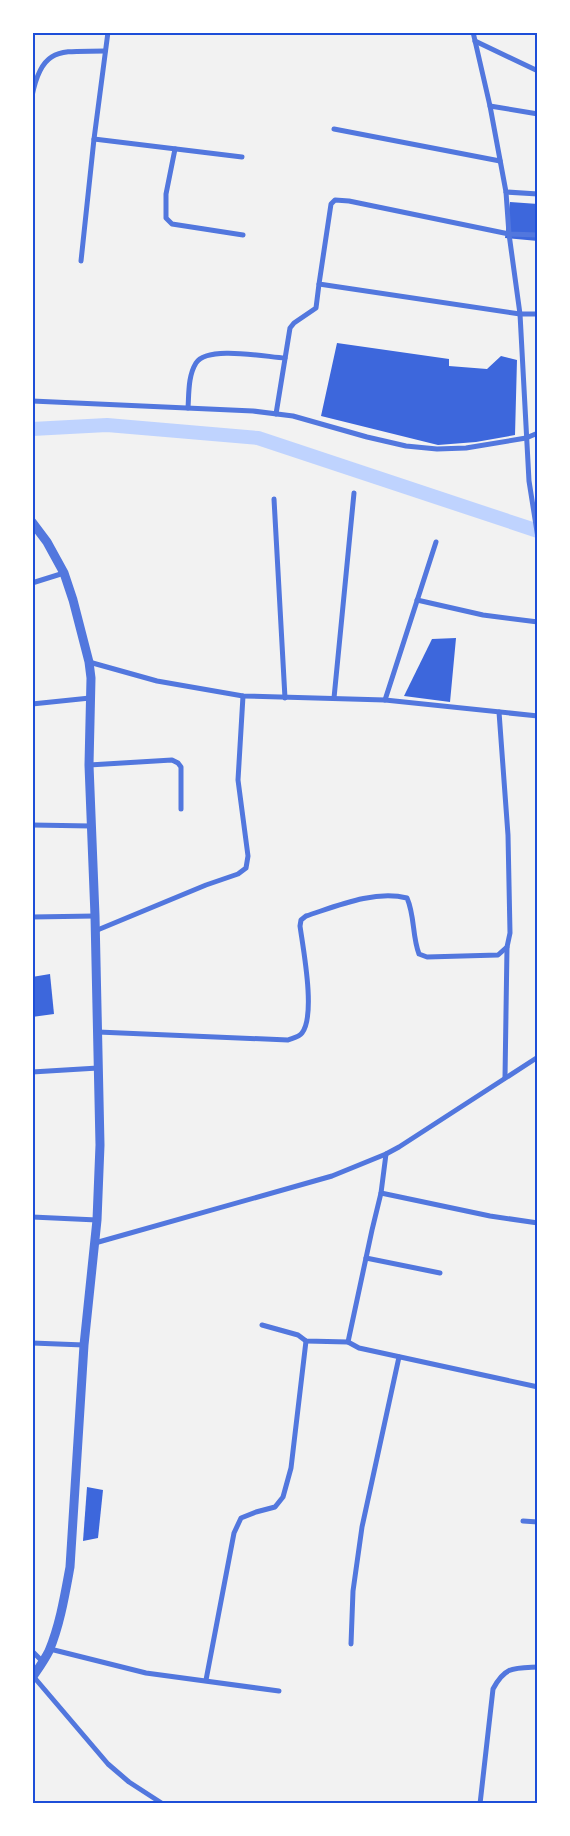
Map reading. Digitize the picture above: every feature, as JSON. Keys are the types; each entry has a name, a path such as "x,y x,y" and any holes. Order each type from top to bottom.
{"street":[{"path":"81,260 108,32"},
{"path":"473,32 490,106 506,192 509,234 520,314 529,481 538,538"},
{"path":"475,41 538,71"},
{"path":"32,96 42,65 54,54 105,51"},
{"path":"490,106 538,114"},
{"path":"334,129 500,161"},
{"path":"94,139 242,157"},
{"path":"175,149 166,194 166,218 172,224 243,235"},
{"path":"506,192 538,194"},
{"path":"276,414 290,328 294,323 316,308 331,204 335,200 349,201 509,234 538,235"},
{"path":"319,284 520,314 538,314"},
{"path":"188,408 190,375 197,361 202,356 224,353 285,358"},
{"path":"32,401 276,414 292,416 367,437 414,447 436,449 466,448 526,438 538,433"},
{"path":"529,481 538,482"},
{"path":"334,698 354,494"},
{"path":"274,498 285,698"},
{"path":"32,522 48,542 64,573 89,662 89,765 95,916 100,1145 97,1220 84,1346 70,1566 50,1649 33,1677 108,1764 129,1782 163,1804"},
{"path":"385,700 436,542"},
{"path":"32,583 64,573"},
{"path":"417,600 483,615 538,622"},
{"path":"89,662 157,681 243,696 385,700 538,716"},
{"path":"95,931 206,885 238,874 246,868 248,856 238,780 243,696"},
{"path":"32,704 90,698"},
{"path":"500,712 508,835 510,933 505,1078"},
{"path":"89,765 172,760 182,767 181,809"},
{"path":"32,825 91,826"},
{"path":"98,1032 288,1040 295,1038 305,1029 309,1001 308,980 300,926 301,920 306,916 350,902 398,896 407,898 411,907 415,945 419,954 427,957 498,955 508,948"},
{"path":"32,917 95,916"},
{"path":"95,1243 332,1176 386,1154 538,1057"},
{"path":"32,1072 98,1068"},
{"path":"348,1342 381,1193 386,1154"},
{"path":"381,1193 490,1216 538,1223"},
{"path":"32,1217 97,1220"},
{"path":"366,1258 440,1273"},
{"path":"262,1325 298,1335 306,1341 348,1342 359,1348 538,1387"},
{"path":"206,1680 234,1533 242,1518 275,1507 283,1497 291,1468 306,1341"},
{"path":"32,1343 84,1346"},
{"path":"351,1644 354,1591 362,1527 399,1357"},
{"path":"522,1521 538,1522"},
{"path":"50,1649 146,1673 279,1691"},
{"path":"32,1651 43,1663"},
{"path":"480,1804 493,1689 500,1675 516,1668 538,1667"}],"building":[{"path":"510,202 538,204 538,241 505,238"},
{"path":"337,343 449,359 449,366 487,369 501,356 517,360 515,435 476,442 438,445 321,416"},
{"path":"456,638 450,702 404,696 432,639"},
{"path":"50,974 54,1014 32,1017 32,977"},
{"path":"87,1487 103,1490 98,1538 83,1541"}],"waterway":[{"path":"32,429 107,425 258,438 538,531"}]}
